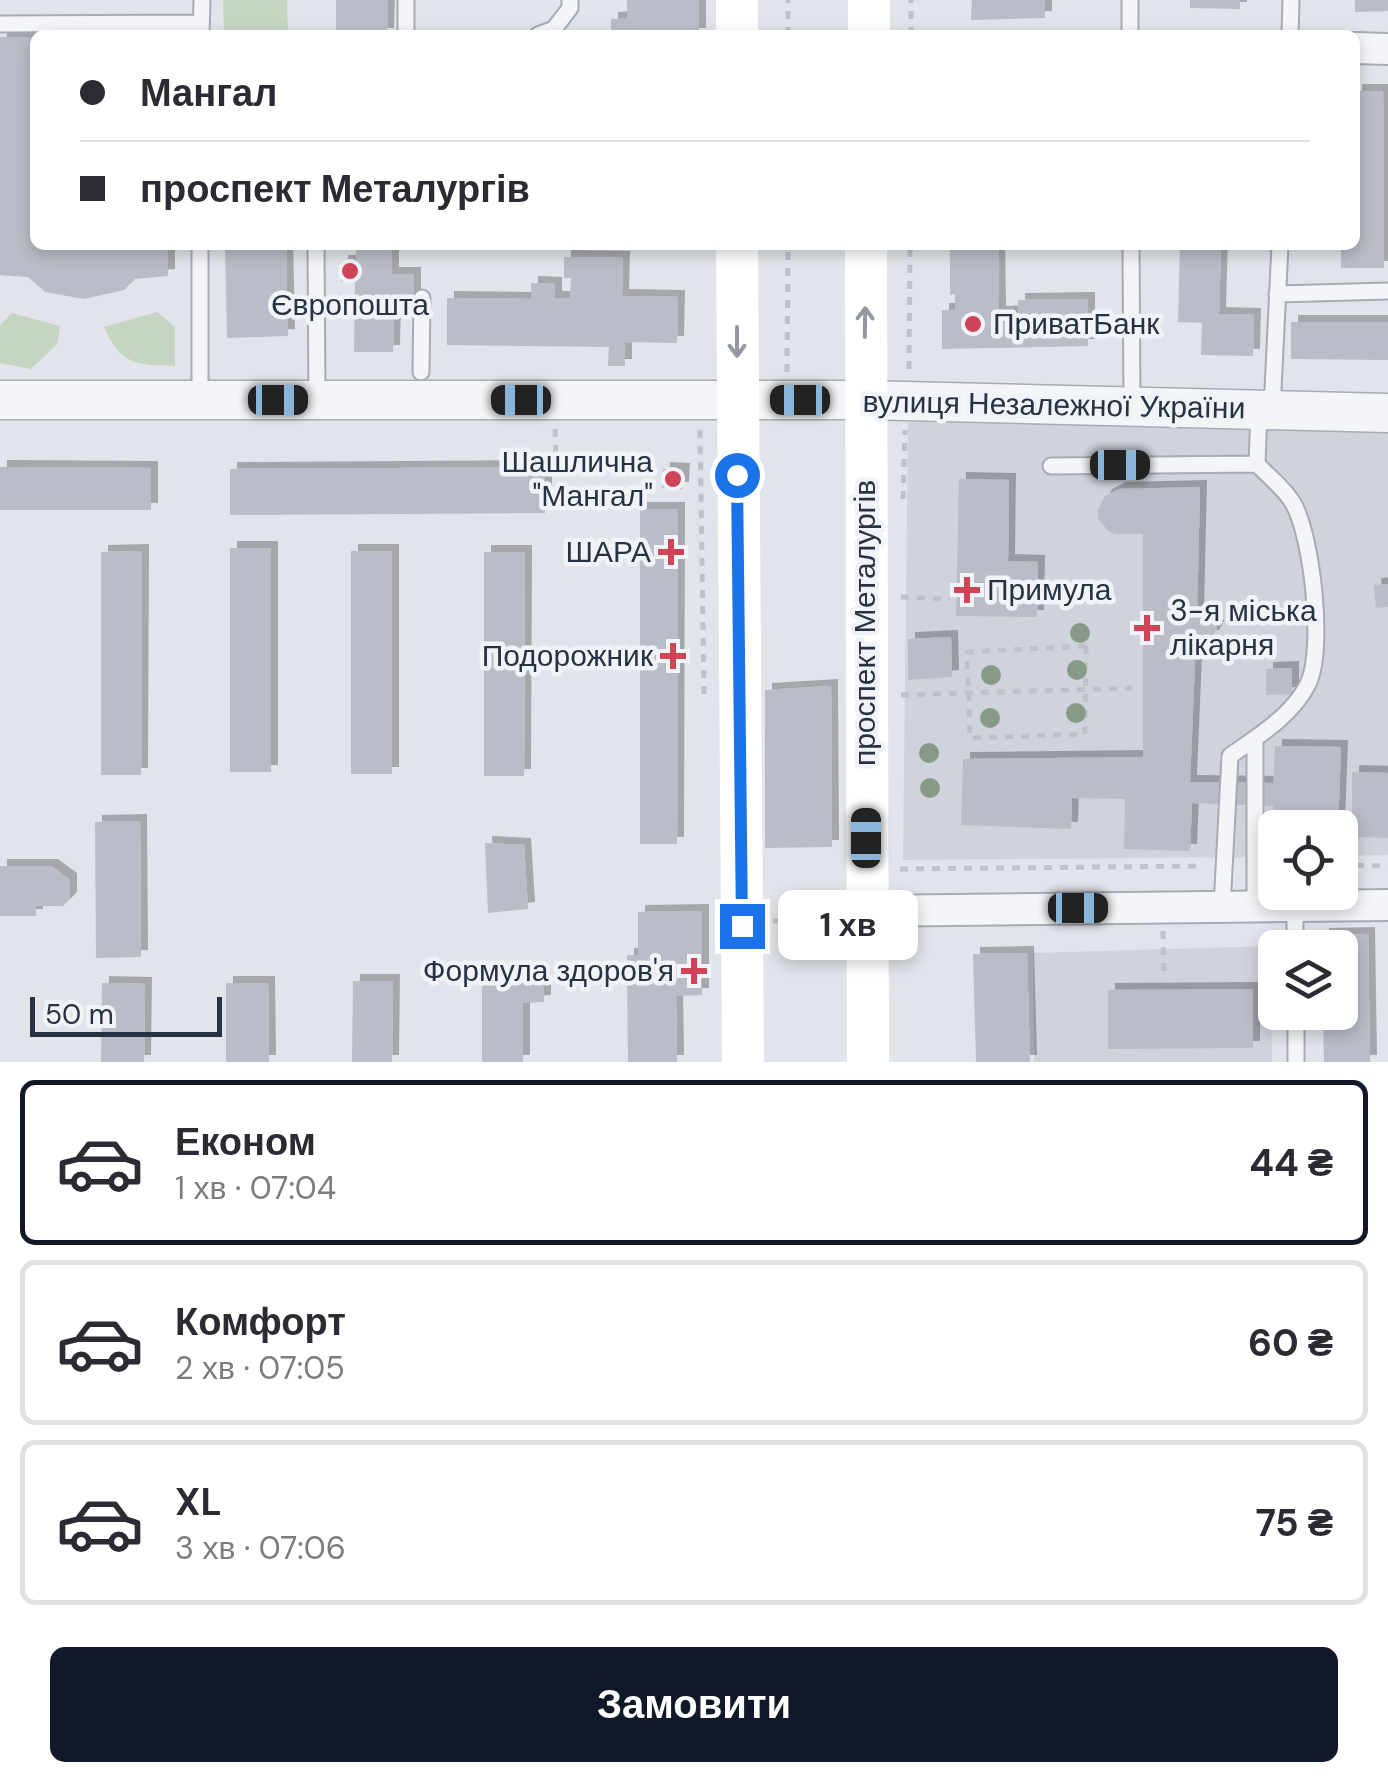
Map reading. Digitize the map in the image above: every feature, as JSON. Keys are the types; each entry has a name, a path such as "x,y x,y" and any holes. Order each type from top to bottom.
{"main road":[{"path":"736,0 736,30"},
{"path":"869,30 870,0"},
{"path":"735,250 718,400 749,923 743,1062"},
{"name":"проспект Металургів","path":"866,250 856,916 868,1062"}],"street":[{"path":"1360,48 1388,48"},
{"name":"вулиця Незалежної України","path":"0,400 864,400 1388,412"},
{"path":"1358,905 1388,905"},
{"path":"856,916 1258,907"}],"lane":[{"path":"0,24 201,29 202,0"},
{"path":"406,0 406,30"},
{"path":"551,30 570,8 570,0"},
{"path":"1130,0 1130,30"},
{"path":"1290,30 1291,0"},
{"path":"200,250 200,400"},
{"path":"316,250 317,400"},
{"path":"1131,250 1132,406"},
{"path":"1257,464 1266,410 1280,250"},
{"path":"1278,294 1388,291"},
{"path":"421,372 422,298"},
{"path":"1051,466 1257,464 1294,504 1308,555 1317,642 1308,683 1276,724 1230,756 1222,907"},
{"path":"1255,739 1255,907"},
{"path":"749,923 756,972 759,1062"},
{"path":"1296,1030 1296,1062"}],"path":[{"path":"788,0 788,30"},
{"path":"911,0 911,30"},
{"path":"787,386 788,250"},
{"path":"903,508 910,250"},
{"path":"704,711 718,400"},
{"path":"901,597 950,599"},
{"path":"1086,646 1086,689 1085,734 970,738 967,652 1086,646"},
{"path":"900,694 1132,688"},
{"path":"896,869 1224,866"},
{"path":"1358,866 1388,866"},
{"path":"749,923 856,916"}],"shaded area":[{"name":"3-я міська лікарня","path":"908,422 1388,429 1388,855 1358,856 1358,810 1258,810 1258,857 903,860"},
{"path":"1258,946 1258,1030 1272,1030 1272,1062 1034,1062 1033,953"}],"green space":[{"path":"223,0 287,0 288,30 224,30"},
{"path":"157,312 175,327 175,366 132,361 117,349 104,327"},
{"path":"12,313 60,326 57,344 31,369 0,363 0,325"}],"building":[{"path":"336,0 388,0 387,30 336,30"},
{"path":"627,0 699,0 699,30 611,30 611,19 627,18"},
{"path":"972,0 1045,0 1045,18 971,20"},
{"path":"1190,0 1240,0 1240,9 1190,8"},
{"path":"1355,0 1388,0 1388,11 1355,12"},
{"path":"0,37 30,37 30,250 168,250 168,276 135,279 124,290 84,299 45,292 28,277 0,275"},
{"path":"1360,91 1383,91 1384,268 1341,268 1341,250 1360,250"},
{"path":"225,250 286,250 288,336 227,338"},
{"path":"356,250 392,250 392,274 414,274 414,310 394,309 393,352 354,352 355,281 341,281 341,262 356,262"},
{"path":"950,250 998,250 999,313 1018,312 1018,300 1088,299 1088,346 942,349 942,310 955,310 955,294 950,295"},
{"path":"1180,250 1221,250 1219,314 1254,315 1253,356 1201,355 1202,323 1178,322"},
{"path":"564,257 623,258 622,296 678,297 677,343 625,342 625,366 608,366 609,347 447,345 447,298 531,299 531,283 555,284 555,298 570,298 571,278 564,278"},
{"path":"1291,322 1388,322 1388,360 1291,359"},
{"path":"0,467 151,468 151,510 0,510"},
{"path":"545,467 545,513 230,515 230,469"},
{"name":"Шашлична \"Мангал\"","path":"663,469 683,470 682,489 662,488"},
{"path":"959,479 1009,480 1008,561 1038,562 1037,617 956,616"},
{"path":"1200,487 1197,617 1214,621 1217,628 1212,637 1196,638 1190,782 1273,783 1275,746 1341,747 1339,810 1273,810 1273,806 1192,803 1190,851 1124,849 1125,799 1072,798 1071,829 961,825 963,759 1143,757 1143,534 1115,534 1098,518 1105,496 1119,489"},
{"path":"640,509 678,509 677,844 640,844"},
{"path":"230,548 271,548 271,772 230,772"},
{"path":"142,551 141,775 101,775 101,552"},
{"path":"351,551 392,551 392,774 351,774"},
{"path":"484,552 525,552 524,776 484,776"},
{"path":"1388,584 1388,607 1376,608 1374,585"},
{"path":"951,637 952,677 908,680 908,639"},
{"path":"1292,668 1292,694 1266,695 1266,669"},
{"path":"831,686 832,847 765,848 765,690"},
{"path":"1352,772 1388,773 1388,838 1358,837 1358,810 1352,810"},
{"path":"140,821 141,957 96,958 95,822"},
{"path":"485,843 524,845 528,909 488,913"},
{"path":"0,866 51,866 70,880 70,899 63,906 36,906 36,916 0,916"},
{"path":"702,911 702,995 676,996 677,1062 628,1062 627,955 638,955 638,912"},
{"path":"1358,934 1368,934 1370,1062 1324,1062 1323,1030 1358,1030"},
{"path":"1027,953 1030,1062 976,1062 973,954"},
{"path":"544,977 544,1002 523,1003 523,1062 482,1062 482,978"},
{"path":"353,981 393,981 392,1062 352,1062"},
{"path":"102,983 145,984 144,1062 101,1062"},
{"path":"226,983 268,983 269,1062 226,1062"},
{"path":"1253,989 1253,1048 1108,1049 1108,990"}],"place":[{"name":"Європошта","path":"350,271"},
{"name":"ПриватБанк","path":"973,324"},
{"name":"Шашлична \"Мангал\"","path":"673,479"},
{"name":"ШАРА","path":"671,552"},
{"name":"Примула","path":"967,590"},
{"name":"3-я міська лікарня","path":"1147,628"},
{"name":"Подорожник","path":"673,656"},
{"name":"Формула здоров'я","path":"694,971"}],"route":[{"path":"737,475 742,926"}]}
